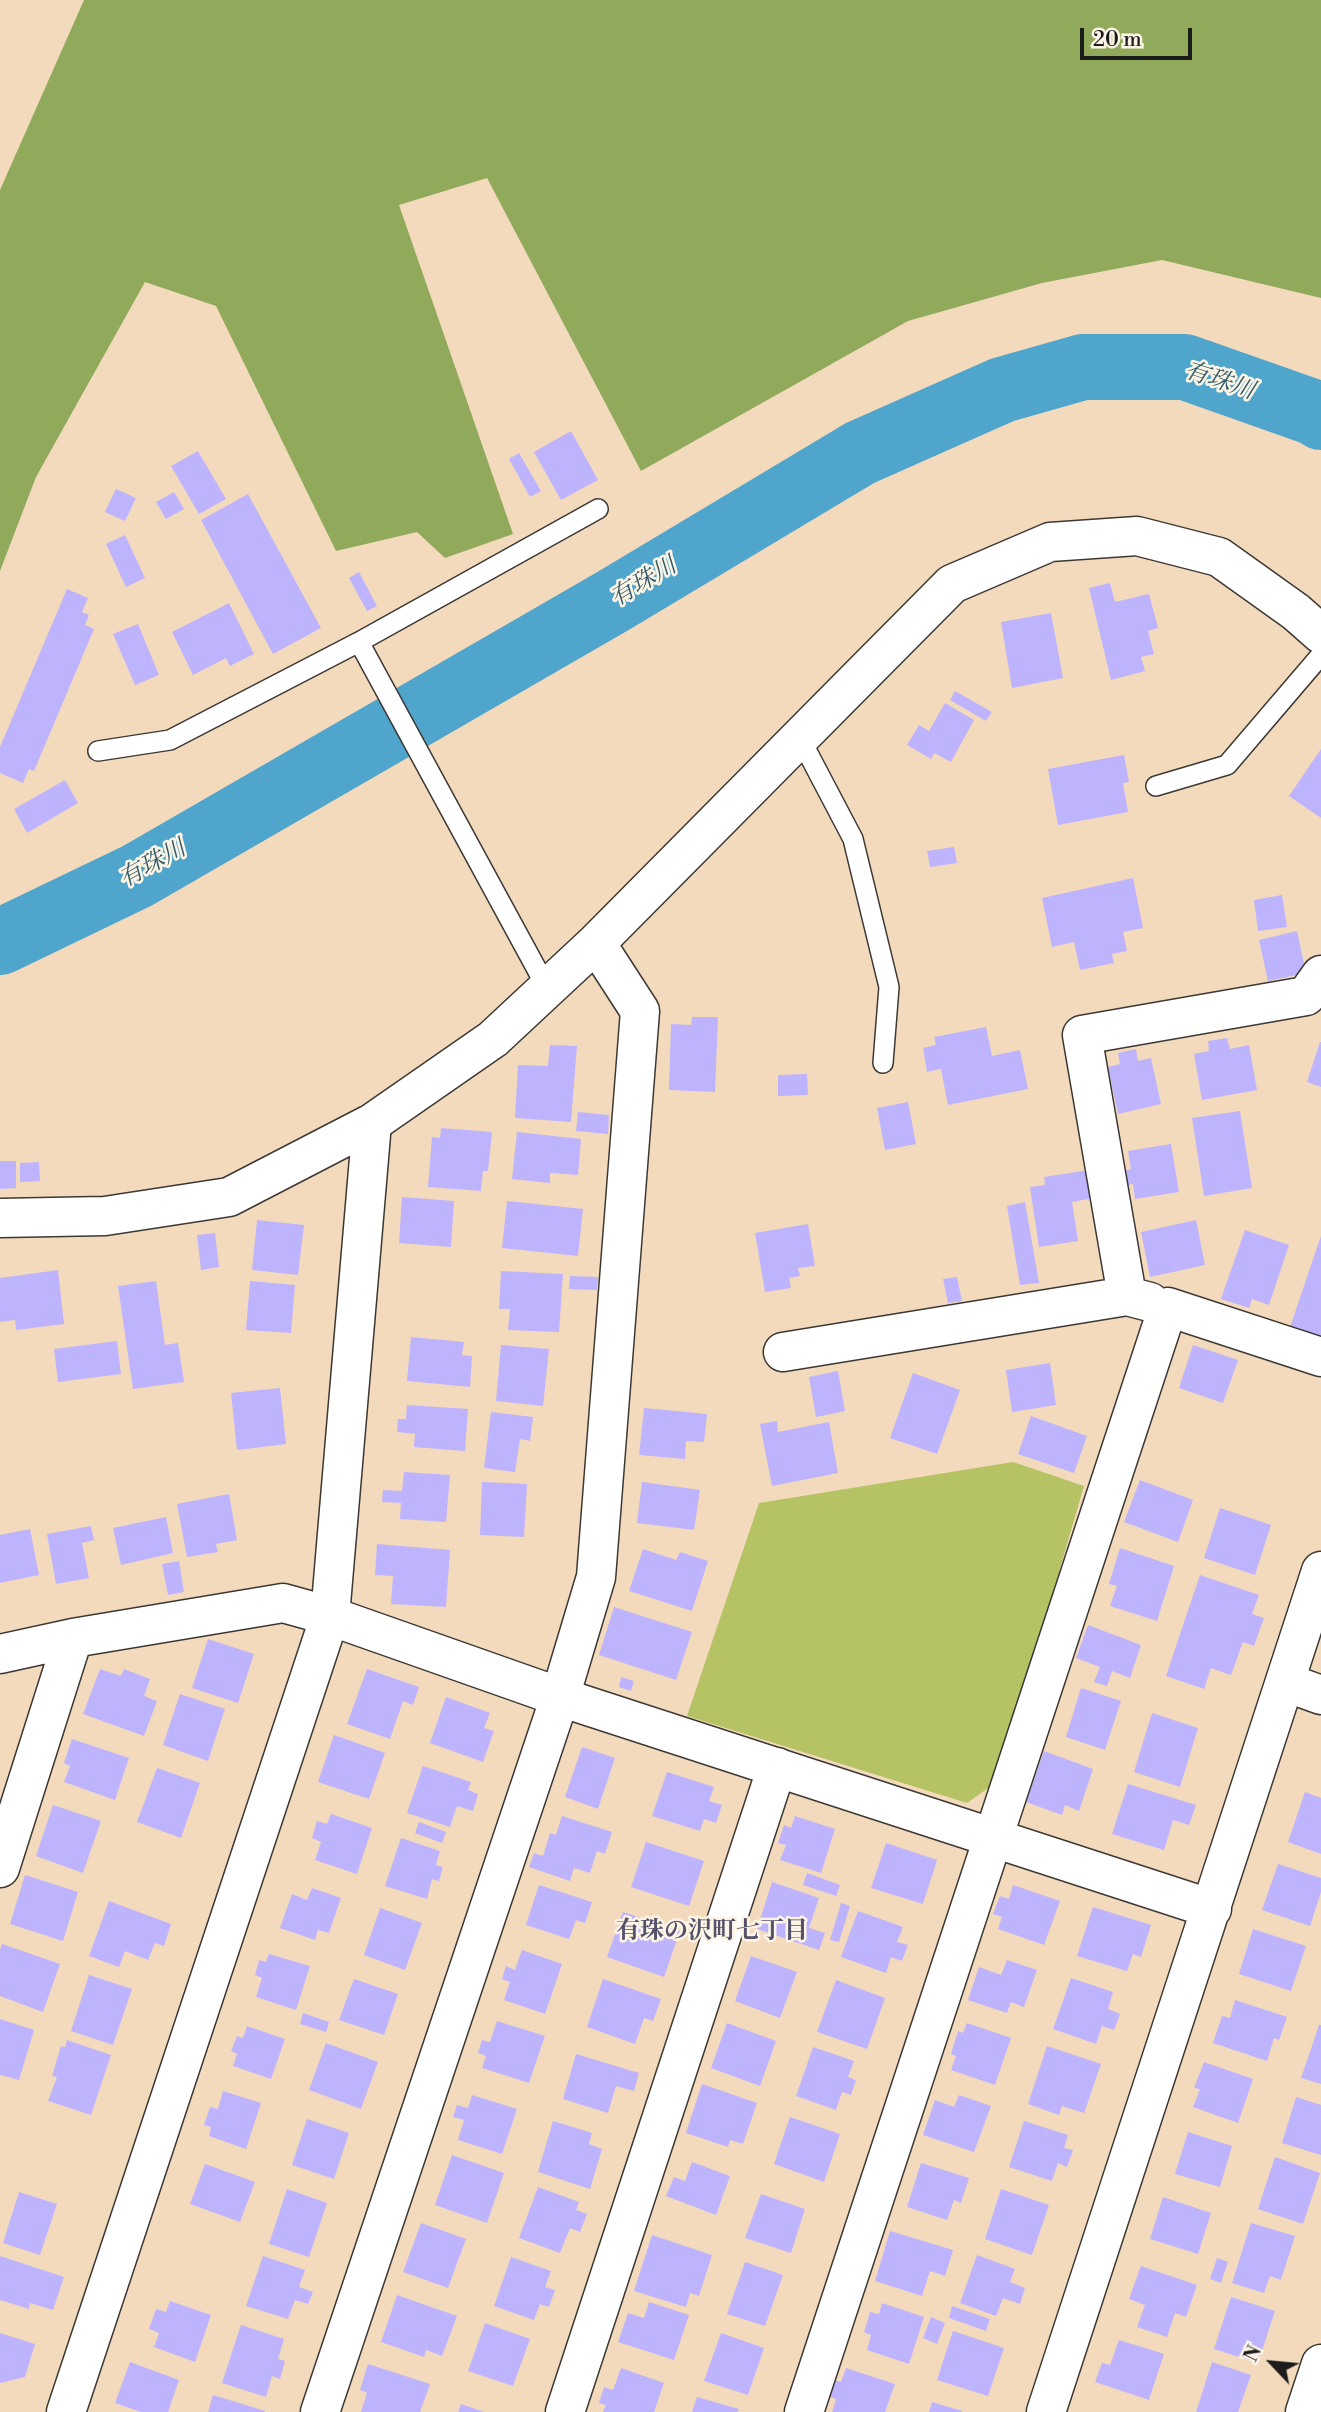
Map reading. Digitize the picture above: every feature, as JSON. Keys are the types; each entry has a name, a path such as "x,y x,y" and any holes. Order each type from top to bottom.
{"street":[{"path":"0,1218 105,1216 229,1198 372,1123 493,1038 596,943 952,584 1050,542 1137,536 1219,557 1296,612 1321,634"},
{"path":"320,2412 560,1697 596,1577 640,1011 596,943"},
{"path":"1127,1296 1082,1035 1306,996 1321,975"},
{"path":"66,2412 330,1616 372,1123"},
{"path":"783,1352 1127,1296 1321,1357"},
{"path":"804,2412 1168,1307"},
{"path":"1046,2412 1321,1571"},
{"path":"0,1654 283,1604 330,1616 560,1697 1212,1909"},
{"path":"0,1868 73,1639"},
{"path":"1285,1682 1321,1695"},
{"path":"565,2412 777,1767"},
{"path":"1305,2412 1321,2364"}],"lane":[{"path":"98,751 170,740 359,642 598,509"},
{"path":"359,642 547,988"},
{"path":"1156,786 1227,765 1321,655"},
{"path":"800,738 853,839 888,987 883,1063"}],"green space":[{"path":"84,0 1321,0 1321,298 1162,260 1042,283 908,321 641,471 487,178 399,205 513,534 445,558 417,532 336,551 216,306 145,282 36,477 0,571 0,190"},
{"path":"1013,1462 1084,1486 998,1781 967,1803 687,1716 759,1503"}],"building":[{"path":"571,431 598,480 561,500 534,452"},
{"path":"198,451 226,499 199,514 171,466"},
{"path":"519,453 541,491 530,497 509,459"},
{"path":"116,489 136,498 125,521 105,512"},
{"path":"174,492 184,509 166,519 156,502"},
{"path":"248,494 321,628 273,654 201,520"},
{"path":"125,535 145,578 126,587 106,544"},
{"path":"359,572 377,606 367,611 349,578"},
{"path":"1110,583 1115,602 1149,594 1158,628 1148,631 1154,654 1141,657 1145,671 1111,680 1089,588"},
{"path":"67,589 88,598 82,612 89,615 85,625 94,629 34,771 29,769 23,783 0,773 0,747"},
{"path":"229,603 254,654 230,666 226,658 193,675 172,632"},
{"path":"1051,613 1063,678 1012,688 1001,622"},
{"path":"138,624 159,675 135,685 113,634"},
{"path":"955,691 992,712 986,721 950,700"},
{"path":"945,703 974,720 951,762 934,753 931,759 907,745 919,725 929,731"},
{"path":"1321,749 1321,818 1289,796"},
{"path":"1124,755 1129,782 1123,783 1128,812 1058,825 1048,769"},
{"path":"65,780 78,803 27,833 14,809"},
{"path":"954,847 957,863 930,867 927,851"},
{"path":"1133,878 1143,928 1123,932 1127,951 1112,954 1114,963 1080,970 1074,942 1052,947 1042,898"},
{"path":"1282,895 1287,927 1258,931 1254,900"},
{"path":"1297,931 1306,973 1268,981 1259,940"},
{"path":"692,1017 718,1017 715,1092 669,1090 671,1024 691,1025"},
{"path":"986,1027 992,1056 1020,1050 1028,1089 948,1105 941,1069 927,1072 923,1048 936,1045 934,1037"},
{"path":"1227,1038 1230,1049 1249,1045 1257,1090 1202,1100 1194,1054 1209,1051 1208,1041"},
{"path":"1321,1042 1321,1087 1307,1082"},
{"path":"550,1045 577,1046 571,1122 515,1118 518,1065 548,1066"},
{"path":"1136,1049 1138,1061 1151,1058 1161,1104 1118,1114 1108,1067 1120,1064 1118,1053"},
{"path":"807,1074 808,1095 778,1096 778,1075"},
{"path":"908,1102 916,1144 885,1150 877,1108"},
{"path":"1240,1111 1252,1188 1204,1196 1192,1118"},
{"path":"578,1112 609,1115 608,1134 576,1131"},
{"path":"441,1128 492,1132 488,1171 483,1171 481,1191 428,1187 432,1137 440,1138"},
{"path":"517,1132 581,1139 578,1175 550,1173 550,1183 512,1179"},
{"path":"1171,1144 1179,1192 1135,1199 1133,1184 1123,1186 1120,1172 1131,1169 1128,1151"},
{"path":"0,1161 16,1161 16,1188 0,1189"},
{"path":"39,1162 40,1181 20,1182 20,1163"},
{"path":"1089,1170 1094,1198 1072,1202 1078,1241 1039,1247 1030,1187 1045,1185 1044,1177"},
{"path":"402,1197 454,1201 451,1247 399,1243"},
{"path":"507,1201 583,1209 578,1256 502,1248"},
{"path":"1025,1202 1039,1283 1020,1285 1007,1206"},
{"path":"257,1220 304,1225 298,1275 252,1270"},
{"path":"1196,1220 1205,1265 1150,1277 1141,1232"},
{"path":"808,1224 815,1266 798,1268 800,1276 789,1278 791,1288 765,1292 755,1233"},
{"path":"1245,1230 1289,1245 1269,1305 1252,1299 1249,1308 1221,1299"},
{"path":"215,1233 219,1267 201,1270 197,1235"},
{"path":"1321,1236 1321,1336 1320,1338 1290,1327"},
{"path":"58,1270 64,1324 16,1330 15,1320 0,1322 0,1278"},
{"path":"501,1271 563,1274 559,1332 508,1330 510,1309 499,1309"},
{"path":"570,1276 598,1277 597,1290 569,1289"},
{"path":"957,1277 962,1301 948,1303 943,1279"},
{"path":"156,1281 165,1345 178,1343 184,1382 133,1389 118,1286"},
{"path":"250,1281 295,1285 291,1333 246,1330"},
{"path":"411,1337 464,1342 462,1355 472,1356 470,1387 407,1381"},
{"path":"117,1341 121,1374 58,1382 54,1349"},
{"path":"501,1345 549,1349 543,1406 496,1401"},
{"path":"1193,1345 1238,1360 1223,1403 1179,1388"},
{"path":"1050,1363 1056,1405 1012,1412 1006,1370"},
{"path":"838,1371 845,1411 816,1417 809,1377"},
{"path":"913,1373 960,1390 937,1454 890,1438"},
{"path":"280,1388 286,1444 237,1450 231,1393"},
{"path":"407,1405 468,1409 465,1451 414,1447 415,1434 397,1432 398,1419 406,1419"},
{"path":"644,1408 707,1414 704,1442 686,1441 685,1459 639,1455"},
{"path":"491,1412 533,1417 530,1441 520,1439 515,1472 484,1468"},
{"path":"1031,1416 1087,1436 1074,1473 1018,1454"},
{"path":"777,1421 778,1432 829,1422 838,1473 772,1486 760,1424"},
{"path":"404,1472 450,1475 446,1522 400,1519 401,1503 382,1502 383,1490 402,1491"},
{"path":"1140,1480 1193,1500 1178,1542 1124,1522"},
{"path":"482,1482 527,1484 524,1537 480,1535"},
{"path":"642,1482 700,1490 694,1530 637,1523"},
{"path":"229,1494 237,1540 216,1544 218,1552 187,1557 177,1504"},
{"path":"1220,1508 1271,1525 1255,1575 1204,1558"},
{"path":"166,1517 173,1553 121,1565 113,1528"},
{"path":"91,1526 94,1540 82,1543 89,1578 56,1584 47,1534"},
{"path":"30,1529 39,1575 0,1583 0,1535"},
{"path":"377,1544 450,1550 446,1607 391,1604 393,1576 375,1575"},
{"path":"1120,1548 1174,1566 1157,1621 1110,1606 1117,1586 1109,1584"},
{"path":"643,1549 676,1560 680,1552 708,1561 692,1611 629,1591"},
{"path":"179,1561 184,1592 168,1595 162,1564"},
{"path":"1200,1575 1259,1595 1252,1614 1264,1618 1254,1646 1243,1642 1231,1675 1211,1668 1204,1689 1166,1676"},
{"path":"614,1607 692,1632 676,1680 599,1655"},
{"path":"1088,1625 1141,1645 1130,1678 1112,1671 1107,1686 1094,1682 1100,1667 1076,1658"},
{"path":"208,1639 254,1654 238,1703 192,1688"},
{"path":"100,1669 121,1676 124,1669 150,1679 144,1696 157,1701 144,1736 83,1714"},
{"path":"367,1669 419,1687 413,1705 403,1701 390,1739 347,1724"},
{"path":"621,1677 634,1681 631,1691 619,1687"},
{"path":"1081,1688 1121,1701 1105,1750 1066,1737"},
{"path":"180,1694 225,1709 208,1761 163,1745"},
{"path":"446,1697 490,1713 484,1728 494,1731 483,1762 430,1743"},
{"path":"1152,1713 1198,1728 1180,1787 1134,1772"},
{"path":"334,1735 385,1753 369,1799 318,1782"},
{"path":"72,1739 129,1758 115,1800 64,1782 70,1766 64,1763"},
{"path":"582,1747 615,1758 598,1809 565,1797"},
{"path":"1044,1751 1093,1769 1079,1811 1065,1805 1062,1815 1026,1802"},
{"path":"423,1766 471,1782 468,1790 478,1794 473,1811 457,1806 450,1827 407,1813"},
{"path":"157,1768 200,1783 181,1838 137,1822"},
{"path":"667,1772 714,1787 709,1801 722,1805 716,1823 704,1819 700,1831 652,1816"},
{"path":"1128,1784 1196,1805 1189,1825 1173,1820 1164,1850 1112,1834"},
{"path":"1305,1792 1321,1798 1321,1854 1288,1842"},
{"path":"53,1805 101,1821 83,1873 36,1856"},
{"path":"331,1814 372,1828 357,1874 315,1860 321,1842 312,1838 317,1821 327,1824"},
{"path":"562,1816 612,1832 605,1854 597,1851 590,1873 574,1868 570,1881 529,1867 534,1853 543,1856 550,1833 556,1835"},
{"path":"795,1816 835,1829 821,1873 780,1860 786,1845 778,1843 784,1825 791,1828"},
{"path":"419,1822 446,1832 442,1843 415,1833"},
{"path":"401,1838 440,1851 436,1865 443,1867 439,1881 432,1879 427,1899 385,1886"},
{"path":"646,1842 704,1861 689,1906 631,1887"},
{"path":"886,1843 937,1860 923,1904 871,1888"},
{"path":"1278,1864 1321,1878 1321,1892 1310,1926 1262,1910"},
{"path":"807,1873 840,1885 836,1896 803,1885"},
{"path":"25,1875 78,1892 63,1941 10,1924"},
{"path":"772,1882 819,1898 809,1928 825,1933 819,1950 757,1929"},
{"path":"539,1885 592,1902 585,1923 576,1920 569,1939 526,1925"},
{"path":"1013,1885 1060,1901 1044,1945 998,1929 1002,1917 993,1914 1000,1896 1009,1899"},
{"path":"312,1888 341,1898 329,1933 318,1930 315,1940 280,1928 292,1894 307,1900"},
{"path":"109,1901 171,1924 164,1946 155,1943 148,1960 125,1951 119,1967 89,1956"},
{"path":"841,1903 850,1906 839,1942 830,1940"},
{"path":"1093,1907 1151,1925 1141,1957 1133,1954 1127,1971 1077,1956"},
{"path":"380,1908 422,1923 405,1970 364,1955"},
{"path":"858,1911 903,1927 897,1942 908,1945 902,1961 891,1957 886,1973 841,1957"},
{"path":"623,1912 680,1931 664,1977 607,1957"},
{"path":"1253,1929 1306,1946 1291,1991 1239,1974"},
{"path":"2,1944 60,1964 43,2012 0,1996"},
{"path":"522,1950 562,1964 545,2014 504,2000 510,1982 502,1979 506,1966 515,1970"},
{"path":"269,1954 310,1966 296,2010 256,1997 262,1978 255,1975 259,1960 266,1962"},
{"path":"751,1956 797,1972 780,2018 735,2001"},
{"path":"1007,1960 1037,1970 1024,2007 1011,2002 1007,2013 968,2000 979,1967 1001,1975"},
{"path":"89,1975 132,1989 113,2045 71,2031"},
{"path":"1071,1978 1113,1992 1108,2009 1120,2014 1114,2030 1102,2026 1096,2044 1053,2029"},
{"path":"354,1979 398,1994 384,2035 339,2020"},
{"path":"603,1979 661,1999 653,2021 644,2018 635,2044 587,2027"},
{"path":"836,1980 885,1998 867,2049 817,2032"},
{"path":"1235,2000 1287,2017 1279,2040 1274,2038 1267,2061 1213,2043 1222,2016 1230,2018"},
{"path":"303,2013 329,2022 326,2032 300,2024"},
{"path":"0,2019 34,2030 19,2080 0,2075"},
{"path":"497,2021 545,2036 529,2083 482,2068 486,2056 478,2053 482,2040 490,2042"},
{"path":"727,2023 776,2041 760,2086 711,2068"},
{"path":"967,2023 1011,2038 995,2085 951,2070 956,2056 951,2054 958,2031 963,2033"},
{"path":"1321,2025 1321,2084 1301,2078"},
{"path":"247,2026 285,2039 271,2079 233,2066 237,2054 231,2051 237,2036 243,2038"},
{"path":"67,2040 111,2055 91,2115 48,2101 57,2077 52,2076 61,2046 65,2047"},
{"path":"326,2043 378,2062 361,2109 309,2090"},
{"path":"1047,2046 1101,2064 1084,2113 1062,2106 1059,2115 1028,2104"},
{"path":"813,2047 854,2061 848,2077 856,2080 851,2095 842,2092 836,2110 796,2096"},
{"path":"576,2054 639,2073 634,2091 616,2086 608,2113 563,2099"},
{"path":"1204,2062 1253,2079 1238,2123 1193,2107 1200,2089 1194,2088"},
{"path":"702,2084 757,2103 743,2144 730,2140 728,2147 686,2133"},
{"path":"223,2091 261,2103 246,2149 209,2136 211,2127 204,2125 210,2107 218,2109"},
{"path":"472,2095 517,2109 502,2154 458,2140 464,2120 453,2117 457,2105 468,2108"},
{"path":"959,2095 991,2106 974,2152 923,2135 935,2100 954,2107"},
{"path":"1296,2097 1321,2105 1321,2155 1282,2143"},
{"path":"790,2117 840,2134 824,2182 774,2164"},
{"path":"307,2119 349,2133 334,2179 292,2165"},
{"path":"553,2121 592,2133 589,2144 602,2149 590,2189 538,2172"},
{"path":"1024,2121 1068,2135 1064,2148 1073,2150 1067,2167 1058,2163 1052,2181 1009,2167"},
{"path":"1188,2132 1232,2146 1220,2187 1175,2174"},
{"path":"452,2155 504,2173 487,2223 435,2205"},
{"path":"1275,2157 1320,2173 1303,2224 1258,2209"},
{"path":"692,2162 730,2176 716,2215 666,2196 674,2177 685,2181"},
{"path":"921,2163 969,2178 961,2203 954,2200 947,2220 907,2207"},
{"path":"205,2164 255,2182 240,2222 190,2204"},
{"path":"538,2187 579,2202 576,2210 587,2214 580,2232 570,2228 560,2253 519,2238"},
{"path":"287,2189 327,2203 309,2257 269,2244"},
{"path":"1001,2189 1049,2205 1032,2255 985,2239"},
{"path":"19,2192 57,2204 40,2255 3,2243"},
{"path":"761,2194 805,2209 791,2253 745,2238"},
{"path":"1163,2197 1211,2213 1198,2254 1150,2239"},
{"path":"421,2223 466,2239 448,2288 403,2272"},
{"path":"1251,2223 1295,2236 1281,2280 1270,2276 1264,2293 1232,2283"},
{"path":"890,2231 953,2250 945,2276 930,2271 922,2296 875,2281"},
{"path":"652,2235 712,2255 699,2296 690,2293 686,2307 634,2291"},
{"path":"977,2255 1015,2269 1010,2282 1025,2288 1020,2304 1003,2298 996,2316 960,2303"},
{"path":"0,2256 64,2277 53,2310 30,2303 29,2309 0,2300"},
{"path":"263,2256 305,2270 299,2287 313,2292 308,2304 295,2300 288,2319 246,2306"},
{"path":"511,2257 551,2271 545,2287 555,2290 549,2307 540,2304 534,2320 494,2306"},
{"path":"1217,2258 1228,2262 1221,2283 1210,2279"},
{"path":"745,2262 783,2275 765,2326 727,2314"},
{"path":"1141,2266 1197,2285 1186,2317 1175,2313 1167,2337 1137,2327 1145,2305 1129,2299"},
{"path":"397,2295 457,2316 442,2356 426,2350 424,2357 381,2342"},
{"path":"1231,2297 1275,2311 1258,2363 1214,2349"},
{"path":"170,2301 211,2315 195,2362 154,2347 159,2333 149,2329 156,2309 166,2312"},
{"path":"649,2302 689,2315 674,2360 618,2342 628,2313 644,2318"},
{"path":"882,2303 924,2317 909,2364 867,2350 871,2335 864,2332 870,2312 879,2314"},
{"path":"952,2306 990,2319 986,2331 949,2318"},
{"path":"931,2317 945,2323 937,2344 923,2338"},
{"path":"485,2323 530,2339 513,2386 468,2371"},
{"path":"241,2325 284,2339 278,2359 285,2361 280,2379 272,2376 266,2397 222,2383"},
{"path":"953,2331 1004,2348 988,2396 937,2380"},
{"path":"0,2333 35,2344 25,2377 0,2383"},
{"path":"721,2333 764,2348 748,2395 704,2381"},
{"path":"1119,2340 1164,2354 1149,2400 1095,2382 1102,2363 1110,2365"},
{"path":"130,2362 179,2380 168,2412 141,2412 115,2403"},
{"path":"1212,2362 1251,2375 1238,2412 1196,2412"},
{"path":"368,2364 430,2384 420,2412 361,2412 367,2393 360,2390"},
{"path":"621,2368 664,2383 654,2412 603,2412 606,2405 599,2403 604,2387 613,2390"},
{"path":"846,2368 895,2384 885,2412 832,2412 836,2399 828,2396 834,2380 841,2382"},
{"path":"213,2395 265,2411 265,2412 208,2412"},
{"path":"697,2397 739,2409 738,2412 692,2412"},
{"path":"932,2402 962,2411 962,2412 929,2412"},
{"path":"461,2404 484,2412 458,2412"}],"waterway":[{"name":"有珠川","path":"0,942 137,876 613,601 860,453 1002,390 1083,367 1185,367 1321,417"}],"district":[{"name":"有珠の沢町七丁目","path":"712,1932"}]}
